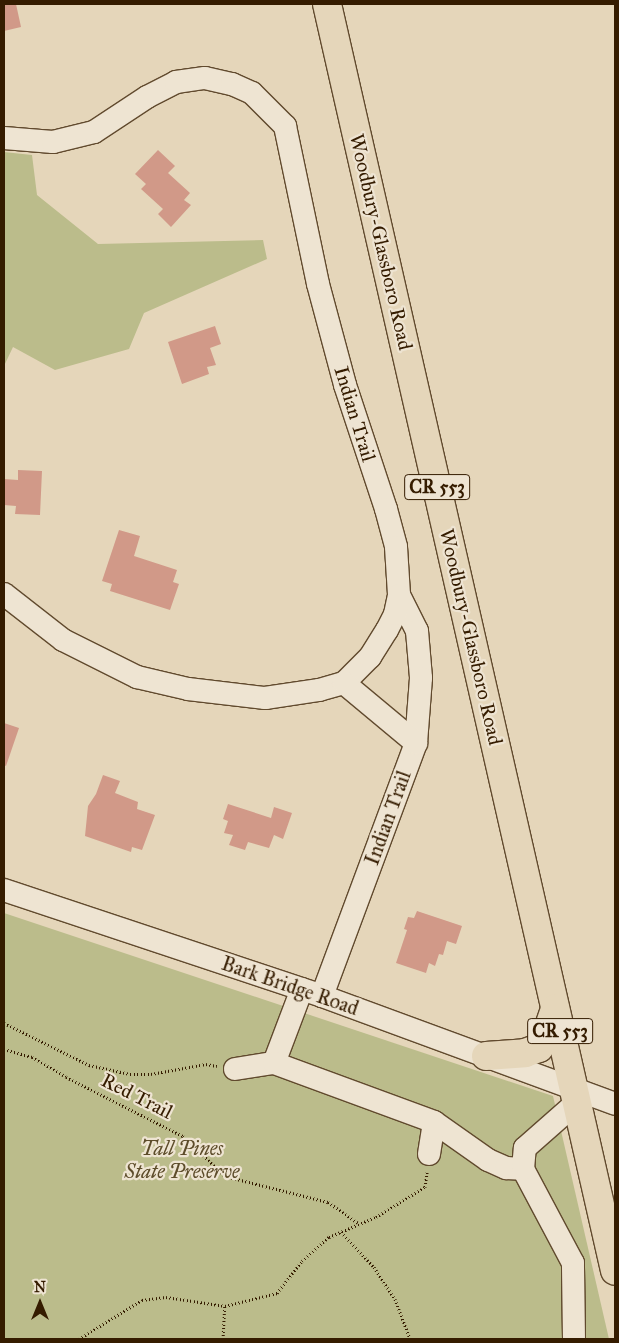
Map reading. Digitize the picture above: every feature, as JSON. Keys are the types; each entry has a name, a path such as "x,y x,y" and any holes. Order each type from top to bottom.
{"main road":[{"name":"Woodbury-Glassboro Road","path":"327,4 615,1271"},
{"path":"486,1056 525,1053 539,1048 546,1038 555,1010"}],"street":[{"name":"Indian Trail","path":"4,138 53,142 94,132 147,97 176,82 205,78 232,84 252,93 285,126 321,293 345,384 386,509 396,547 400,595 417,631 421,678 416,743 312,993 274,1063"},
{"path":"4,594 63,640 137,677 188,689 265,698 319,690 344,683 370,656 387,630 395,614 400,595"},
{"path":"344,683 416,743"},
{"name":"Bark Bridge Road","path":"4,890 312,993 486,1056 575,1097 615,1104"},
{"path":"235,1068 274,1063 434,1122 488,1160 506,1168 523,1169"},
{"path":"574,1339 573,1263 523,1169 525,1148 575,1097"},
{"path":"429,1154 434,1122"}],"path":[{"path":"4,1023 89,1065 130,1074 151,1074 206,1064 235,1068"},
{"name":"Red Trail","path":"4,1049 32,1056 66,1077 183,1136 224,1176 328,1202 359,1224"},
{"path":"79,1339 142,1300 166,1297 224,1306 277,1293 302,1262 329,1237 376,1217 425,1187 429,1154"},
{"path":"341,1232 374,1267 395,1299 410,1339"},
{"path":"223,1339 224,1306"}],"green space":[{"path":"4,152 32,155 37,195 98,244 263,240 267,259 144,313 129,349 55,370 13,347 4,366"},
{"name":"Tall Pines State Preserve","path":"4,913 553,1096 609,1339 4,1339"}],"building":[{"path":"4,4 16,4 21,27 4,31"},
{"path":"158,150 175,166 168,173 190,193 184,200 191,205 171,227 158,214 163,209 141,189 146,184 135,174"},
{"path":"215,326 221,344 210,348 216,365 207,367 209,374 182,384 168,342"},
{"path":"18,470 42,471 40,515 15,514 16,506 4,505 4,479 18,480"},
{"path":"119,530 140,536 134,556 177,570 173,582 179,584 170,610 110,591 112,584 102,581"},
{"path":"4,723 19,728 6,766 4,765"},
{"path":"103,775 120,781 115,793 138,802 137,809 155,815 142,850 132,847 131,852 85,836 88,806 96,794"},
{"path":"228,804 271,818 274,807 292,813 283,839 274,835 269,848 248,842 245,850 229,845 233,835 224,833 228,821 223,819"},
{"path":"417,911 462,926 456,944 447,941 443,955 439,954 435,966 429,963 426,973 396,963 407,930 404,929 408,917 414,918"}]}
